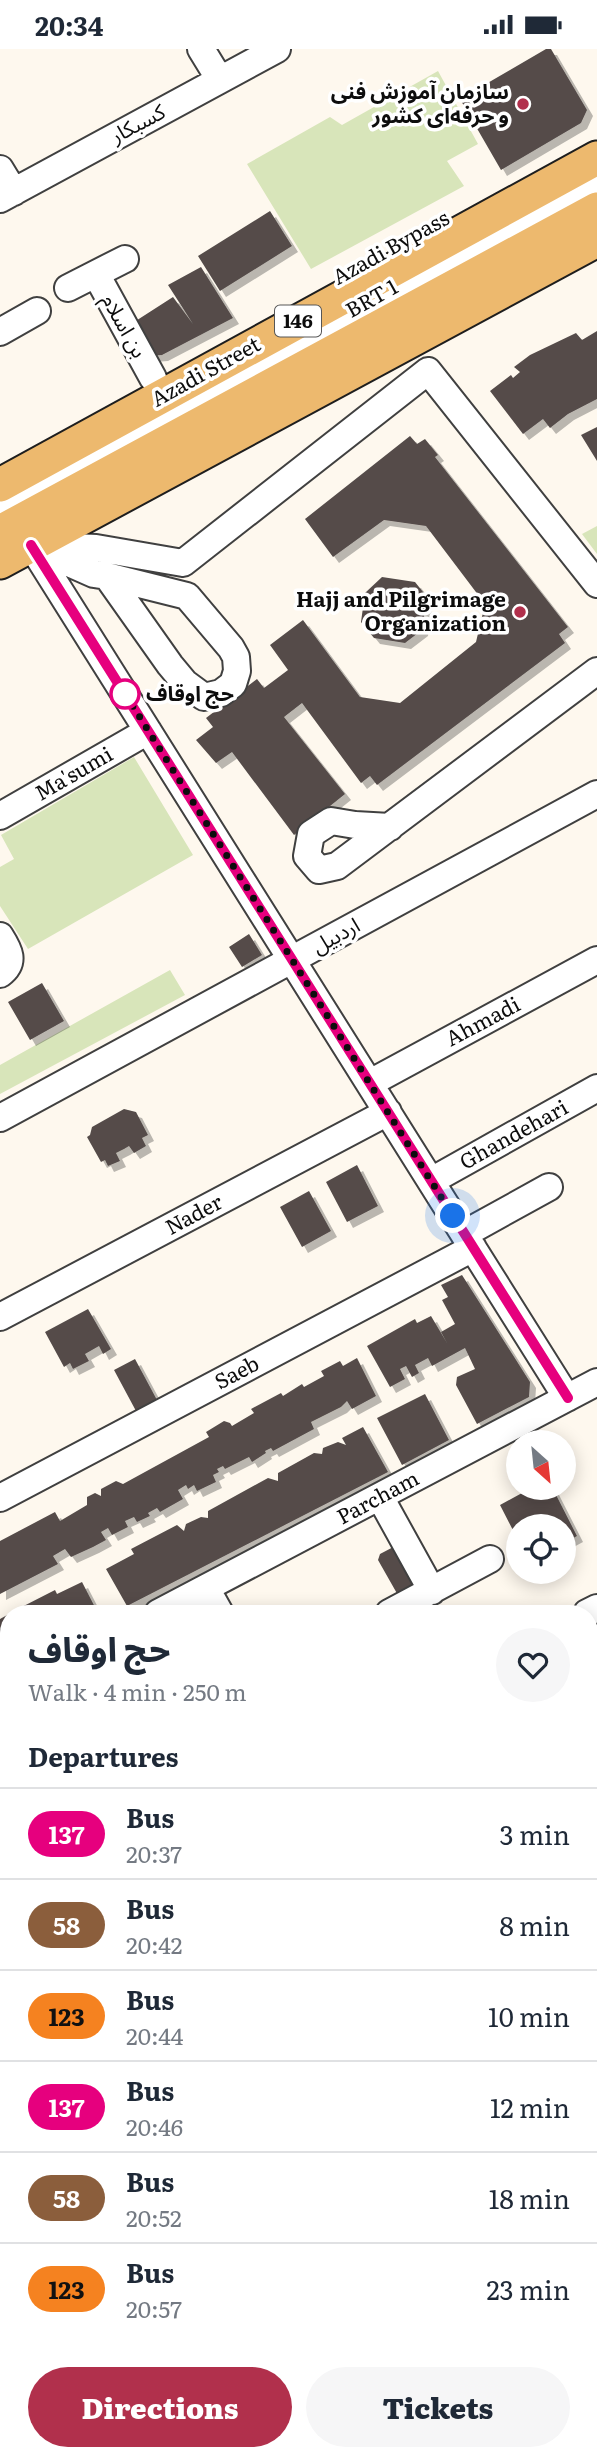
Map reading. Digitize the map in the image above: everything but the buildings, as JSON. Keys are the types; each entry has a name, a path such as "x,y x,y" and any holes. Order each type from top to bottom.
{"main road":[{"name":"Azadi Bypass","path":"0,461 597,135"},
{"name":"Azadi Street","path":"6,512 597,158"},
{"name":"Azadi Street","path":"6,512 597,209"},
{"path":"0,562 6,512 594,245"}],"street":[{"path":"201,49 220,80"},
{"name":"کسبکار","path":"7,195 273,50"},
{"path":"0,169 7,195"},
{"name":"BRT 1","path":"6,512 597,176"},
{"name":"BRT 1","path":"6,512 597,188"},
{"path":"68,288 125,259"},
{"name":"بن اسلام","path":"96,274 153,378"},
{"path":"0,332 37,311"},
{"path":"6,512 96,548 183,563 428,371 597,584"},
{"path":"6,512 94,574 187,596"},
{"path":"6,512 148,731 469,1241 587,1393"},
{"path":"107,576 185,683 204,697 221,694 233,684 237,671 236,657 187,596 183,563"},
{"path":"390,827 597,671"},
{"name":"Ma'sumi","path":"0,816 148,731"},
{"name":"اردبیل","path":"0,1118 597,794"},
{"path":"0,974 9,966 11,960 4,942"},
{"name":"Ahmadi","path":"370,1083 597,960"},
{"name":"Ghandehari","path":"431,1181 597,1088"},
{"name":"Nader","path":"0,1317 388,1112"},
{"name":"Saeb","path":"0,1498 469,1241 549,1187"},
{"name":"Parcham","path":"173,1605 587,1393"},
{"path":"380,1497 432,1591"},
{"path":"405,1605 489,1559"},
{"path":"206,1588 216,1605"}],"green space":[{"path":"438,71 478,144 447,161 464,186 311,269 247,164 330,117 342,125"},
{"path":"597,526 597,554 582,534"},
{"path":"134,757 193,855 28,949 0,906 0,867 14,859 1,835"},
{"path":"170,970 185,995 0,1094 0,1065"}],"bus line":[{"name":"137","path":"31,545 568,1398"}],"place":[{"name":"سازمان آموزش فنی و حرفه‌ای کشور","path":"523,104"},
{"name":"Hajj and Pilgrimage Organization","path":"520,612"},
{"name":"حج اوقاف","path":"125,694"}],"route":[{"path":"125,694 119,684 453,1216"}]}
